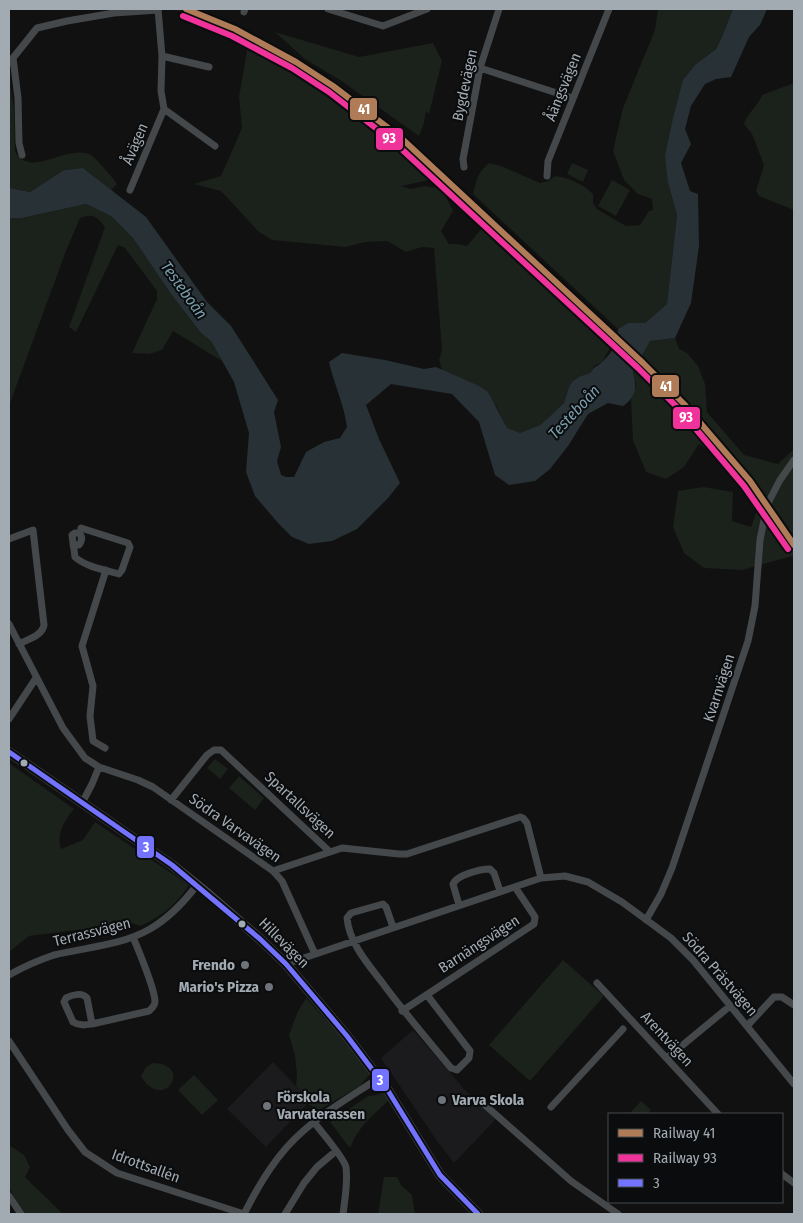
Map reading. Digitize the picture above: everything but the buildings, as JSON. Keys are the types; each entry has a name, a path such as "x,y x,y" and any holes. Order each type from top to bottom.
{"street":[{"path":"22,155 19,143 18,98 11,61 37,28 114,13 158,9"},
{"name":"Åvägen","path":"130,190 164,110 161,91 162,56 158,9"},
{"path":"328,9 383,26 427,9"},
{"name":"Bygdevägen","path":"464,168 463,159 480,68 498,9"},
{"name":"Åängsvägen","path":"547,176 548,161 609,9"},
{"path":"162,56 210,67"},
{"path":"480,68 572,98"},
{"name":"Åvägen","path":"164,110 215,146"},
{"name":"Kvarnvägen","path":"646,920 661,894 672,868 733,690 748,641 755,606 760,540 767,505 780,480 794,460"},
{"path":"73,544 75,557 80,561 119,574 122,570 130,547 128,543 81,528"},
{"path":"9,539 36,529 44,628 40,634 19,644"},
{"path":"105,748 93,741 90,712 93,686 82,646 106,570"},
{"name":"Södra Varvavägen","path":"9,624 63,728 85,758 99,767 145,782 273,871 282,881 315,954"},
{"path":"9,719 36,678"},
{"name":"Spartallsvägen","path":"171,800 207,754 218,749 329,851 342,848 407,854 520,817 527,823 541,878"},
{"name":"Hillevägen","path":"9,752 197,885 255,934 286,964 379,1078 440,1175 478,1214"},
{"path":"82,802 99,767"},
{"path":"273,871 329,851"},
{"path":"459,905 453,884 459,878 490,869 494,873 500,891"},
{"name":"Södra Prästvägen","path":"286,964 541,878 559,876 582,879 605,891 671,938 693,960 794,1084"},
{"name":"Terrassvägen","path":"9,975 53,956 111,944 134,937 154,927 169,916 197,885"},
{"name":"Barnängsvägen","path":"402,1010 534,924 535,917 515,887"},
{"path":"393,927 386,907 383,904 348,915 347,920 354,940 366,960 402,1010 451,1068 456,1070 468,1059 470,1050 427,995"},
{"path":"92,1024 85,996 82,994 66,998 64,1002 73,1022 80,1025 92,1024 149,1011 154,1007 155,1002 151,988 134,937"},
{"name":"Arentvägen","path":"597,983 717,1113"},
{"path":"747,1026 774,997 782,997 794,1005"},
{"path":"667,1058 730,1006"},
{"path":"551,1107 623,1029"},
{"name":"Idrottsallén","path":"9,1041 76,1142 85,1152 101,1164 117,1173 244,1214 262,1179 294,1140 314,1122 379,1078"},
{"path":"486,1106 572,1181 618,1214"},
{"path":"314,1122 346,1166 346,1192 343,1214"},
{"path":"285,1214 317,1167 336,1151"},
{"path":"783,1175 794,1183"},
{"path":"9,1196 21,1214"}],"shaded area":[{"path":"173,9 198,9 237,25 278,47 336,82 403,134 646,360 780,531 640,366 397,140 331,89 274,54 233,33"},
{"path":"658,9 733,9 716,49 696,64 668,183 677,215 667,304 645,323 628,323 618,329 473,194 478,177 489,163 501,166 540,183 548,181 555,176 570,179 593,194 593,203 597,209 626,226 640,225 649,211 653,210 652,199 638,194 624,180 613,151 623,108 655,30"},
{"path":"275,32 359,57 433,43 442,61 429,114 426,111 419,136 340,80 305,59"},
{"path":"247,40 299,69 349,102 388,132 438,178 401,186 411,189 425,186 442,189 453,211 441,231 449,244 467,246 488,221 612,337 613,343 602,362 594,366 590,373 581,376 569,387 564,403 540,425 520,433 509,430 496,406 487,397 442,370 439,360 442,350 434,248 422,247 406,252 387,241 366,242 345,247 272,240 258,231 221,191 194,184 221,176 242,128 239,97 248,45"},
{"path":"9,77 14,108 15,151 22,159 30,162 39,162 71,153 91,155 117,184 111,190 83,168 64,170 30,192 9,188"},
{"path":"794,83 794,210 759,196 756,191 764,165 752,134 744,124 762,95"},
{"path":"572,163 588,170 583,182 567,174"},
{"path":"612,180 630,190 616,216 598,206"},
{"path":"86,204 111,216 133,238 171,294 201,333 211,341 222,361 173,331 162,350 149,354 132,353 157,299 157,291 125,248 118,245 76,332 69,327 105,227 92,216 80,218 9,406 9,218 22,218"},
{"path":"675,338 679,349 687,353 698,366 705,384 707,412 744,455 778,464 794,449 794,558 792,556 742,570 704,568 684,553 673,527 678,491 703,487 733,492 732,521 751,527 758,508 708,450 699,444 684,467 666,479 646,472 633,440 631,401 636,385 633,372 650,341"},
{"path":"215,759 228,769 220,779 207,768"},
{"path":"9,763 74,809 67,818 60,833 61,849 83,840 95,822 189,885 168,909 141,926 132,923 29,936 9,952"},
{"path":"239,776 264,798 255,810 229,788"},
{"path":"563,960 604,996 530,1081 489,1045"},
{"path":"306,998 341,1036 370,1074 360,1086 319,1110 308,1104 310,1101 296,1086 295,1056 289,1035 298,1011"},
{"name":"Varva Skola","path":"413,1030 465,1090 496,1119 454,1163 381,1058"},
{"name":"Förskola Varvaterassen","path":"273,1062 310,1101 266,1147 227,1109"},
{"path":"153,1063 165,1065 172,1071 173,1078 171,1084 166,1089 158,1090 150,1086 141,1076 146,1067"},
{"path":"194,1075 218,1100 202,1115 178,1090"},
{"path":"384,1092 389,1100 362,1128 350,1148 330,1122 368,1096"},
{"path":"641,1101 651,1110 649,1113 630,1113"},
{"path":"9,1145 24,1155 30,1167 25,1177 63,1214 25,1214 9,1188"},
{"path":"384,1177 397,1177 401,1185 412,1195 415,1214 378,1214"}],"water":[{"name":"Testeboån","path":"733,9 767,9 760,25 749,37 731,77 716,79 705,84 691,106 685,129 691,144 681,163 690,191 698,194 699,246 691,303 675,338 650,341 633,372 635,387 631,399 623,406 608,403 588,414 568,446 550,469 535,481 509,485 495,475 479,422 452,394 391,384 366,405 379,439 400,483 357,529 332,541 309,544 292,537 255,496 246,472 249,433 234,382 211,341 201,333 171,294 133,238 111,216 86,204 22,218 9,218 9,188 30,192 64,170 83,168 146,217 207,302 231,326 278,400 274,412 281,447 277,461 281,475 294,477 306,452 324,442 340,438 347,427 344,410 329,362 342,353 424,369 436,367 479,386 488,392 507,428 520,433 540,425 564,403 573,381 590,373 612,351 618,329 628,323 645,323 667,304 677,215 668,183 665,156 673,118 683,80 696,64 716,49"}],"rail line":[{"name":"41","path":"186,9 235,29 296,62 333,86 400,137 643,363 684,404 750,481 794,545"},
{"name":"93","path":"183,16 232,36 292,68 329,92 395,143 638,368 679,409 744,486 788,549"}],"transit line":[{"name":"3","path":"9,752 172,865 260,939 286,964 347,1036 387,1089 440,1175 478,1214"}],"place":[{"name":"Frendo","path":"245,965"},
{"name":"Mario's Pizza","path":"269,987"},
{"name":"Varva Skola","path":"442,1100"},
{"name":"Förskola Varvaterassen","path":"267,1106"}]}
